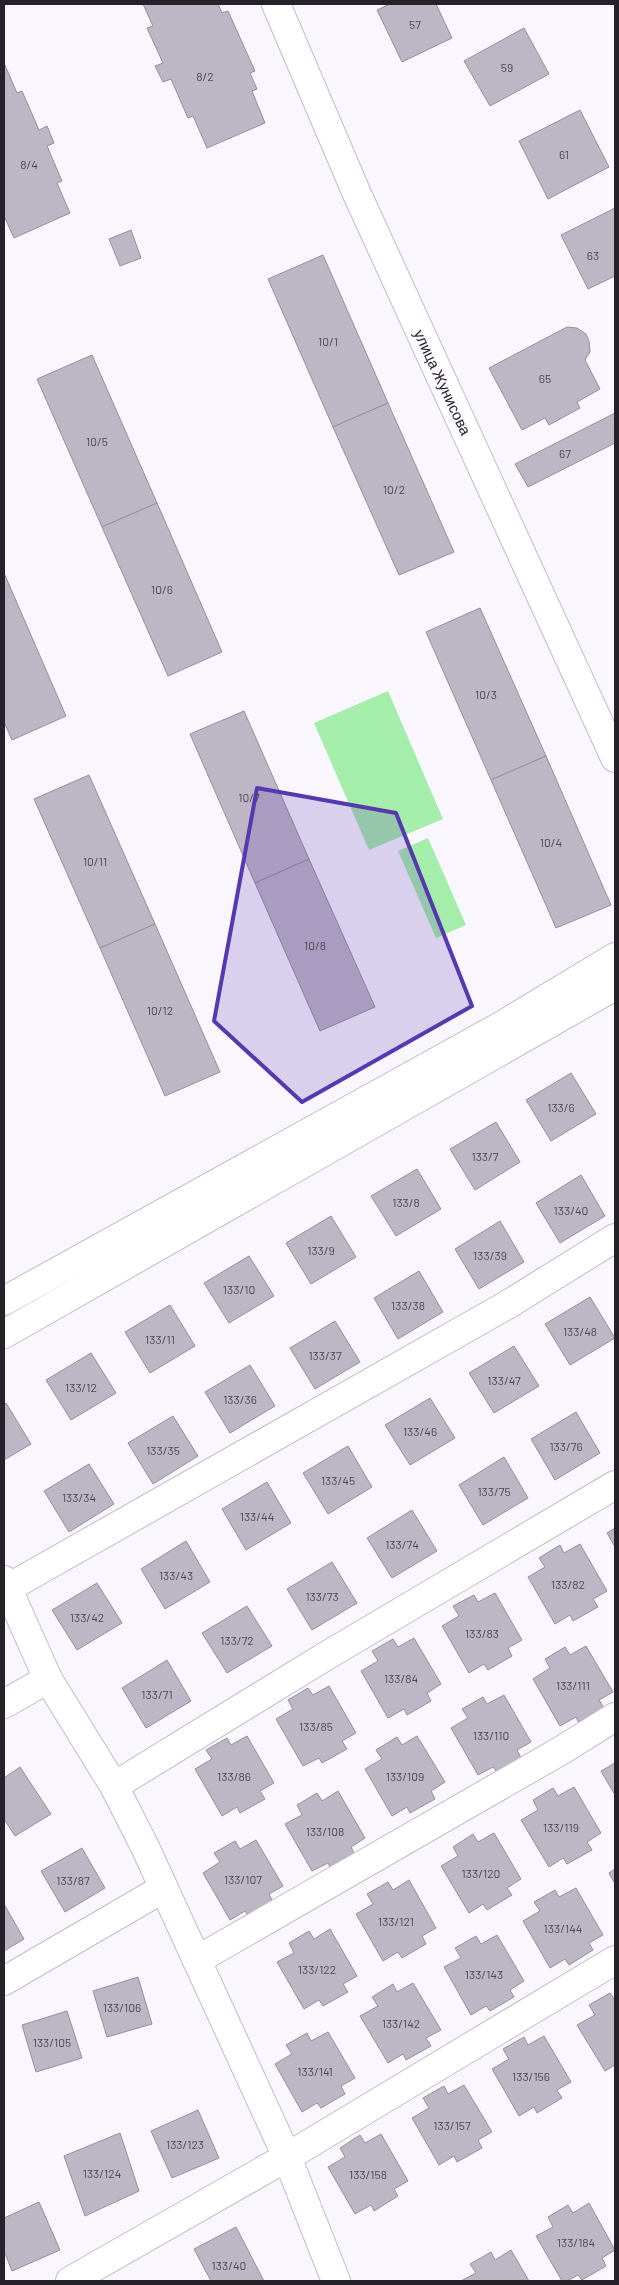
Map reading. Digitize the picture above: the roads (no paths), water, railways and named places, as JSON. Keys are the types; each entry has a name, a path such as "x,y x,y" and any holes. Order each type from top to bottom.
{"street":[{"name":"улица Жунисова","path":"276,4 357,194 615,758"},
{"path":"4,1301 499,1027 615,958"},
{"path":"4,1334 615,986"},
{"path":"336,2281 287,2157 145,1847 114,1786 48,1678 6,1584 490,1315 615,1238"},
{"path":"114,1786 326,1656 615,1485"},
{"path":"4,1704 48,1678"},
{"path":"197,1960 562,1750 615,1717"},
{"path":"4,1981 164,1888"},
{"path":"70,2281 287,2157 615,1960"}]}
